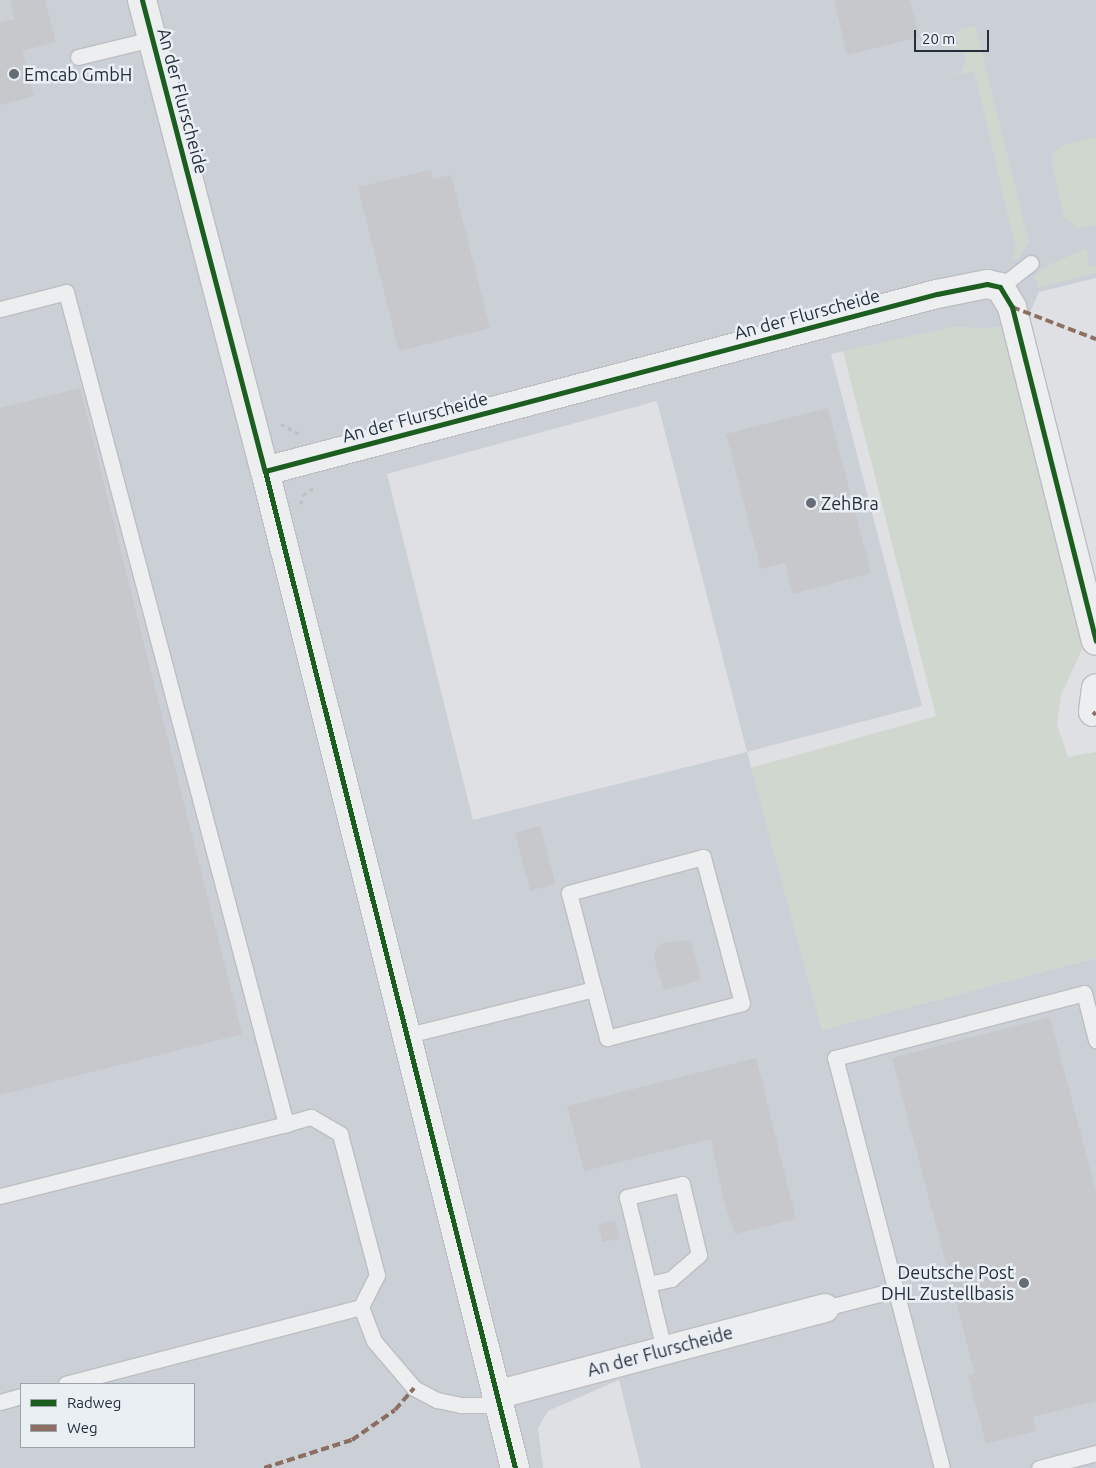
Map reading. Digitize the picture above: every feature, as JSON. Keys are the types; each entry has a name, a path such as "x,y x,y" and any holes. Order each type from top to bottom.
{"street":[{"name":"An der Flurscheide","path":"142,0 265,470 404,1036 514,1468"},
{"name":"An der Flurscheide","path":"265,470 966,287 987,284 1000,287"},
{"path":"1000,287 1012,307 1096,641"},
{"name":"An der Flurscheide","path":"497,1400 664,1350 825,1308"}],"lane":[{"path":"78,57 152,39"},
{"path":"1000,287 1031,263"},
{"path":"0,309 66,292 286,1124"},
{"path":"703,856 742,1003 607,1038 594,989 569,893 703,856"},
{"path":"404,1036 594,989"},
{"path":"942,1468 835,1058 1084,993 1096,1040"},
{"path":"0,1196 311,1117 340,1134 377,1275 361,1307 374,1341 414,1388 437,1400 461,1405 497,1400"},
{"path":"648,1284 671,1278 699,1255 682,1184 626,1197 664,1350"},
{"path":"825,1308 895,1290"},
{"path":"70,1383 361,1307"},
{"path":"0,1402 20,1396"},
{"path":"1039,1468 1096,1453"}],"path":[{"path":"274,418 290,431 307,437"},
{"path":"300,507 304,495 323,485"}],"shaded area":[{"path":"0,0 1096,0 1096,278 1039,292 1026,321 1002,327 976,329 959,326 831,354 922,706 747,752 822,1030 1096,958 1096,1468 641,1468 619,1380 548,1411 538,1428 543,1468 0,1468","holes":["657,401 747,752 473,820 387,474"]},
{"path":"975,25 1029,242 1018,258 1013,260 1015,246 974,71 949,77 962,71 966,59 963,51 951,47 958,44 955,32"},
{"path":"1096,137 1096,225 1078,228 1064,217 1051,159 1053,153 1063,145"},
{"path":"1086,249 1090,267 1096,266 1096,273 1038,288 1034,276 1051,264"},
{"path":"959,326 976,329 1002,327 1007,340 1084,645 1061,695 1057,725 1068,757 1096,752 1096,958 822,1030 751,768 936,716 843,351"}],"building":[{"name":"Emcab GmbH","path":"10,0 45,0 56,42 22,51 34,96 0,105 0,23 14,19"},
{"path":"834,0 910,0 919,37 847,55"},
{"path":"431,170 433,179 451,175 490,328 399,351 358,187"},
{"path":"80,388 242,1034 0,1095 0,408"},
{"path":"828,408 871,573 793,594 785,563 761,569 726,434"},
{"path":"540,826 556,884 530,891 515,833"},
{"path":"691,940 701,980 664,990 654,958 656,949 662,943"},
{"name":"Deutsche Post DHL Zustellbasis","path":"1050,1017 1096,1192 1096,1401 1033,1417 1036,1431 986,1444 968,1376 975,1374 892,1058"},
{"path":"756,1058 796,1219 735,1234 723,1198 711,1139 584,1171 567,1106"},
{"path":"615,1221 619,1239 602,1242 598,1225"}],"marked path":[{"path":"1012,307 1096,339"},
{"path":"1093,712 1096,715"},
{"path":"264,1468 352,1440 395,1410 414,1388"}],"cycle path":[{"path":"142,0 265,471 515,1468"},
{"path":"265,471 937,294 987,284 1000,287 1012,307 1096,641"}],"place":[{"name":"Emcab GmbH","path":"14,74"},
{"name":"ZehBra","path":"811,503"},
{"name":"Deutsche Post DHL Zustellbasis","path":"1024,1283"}]}
